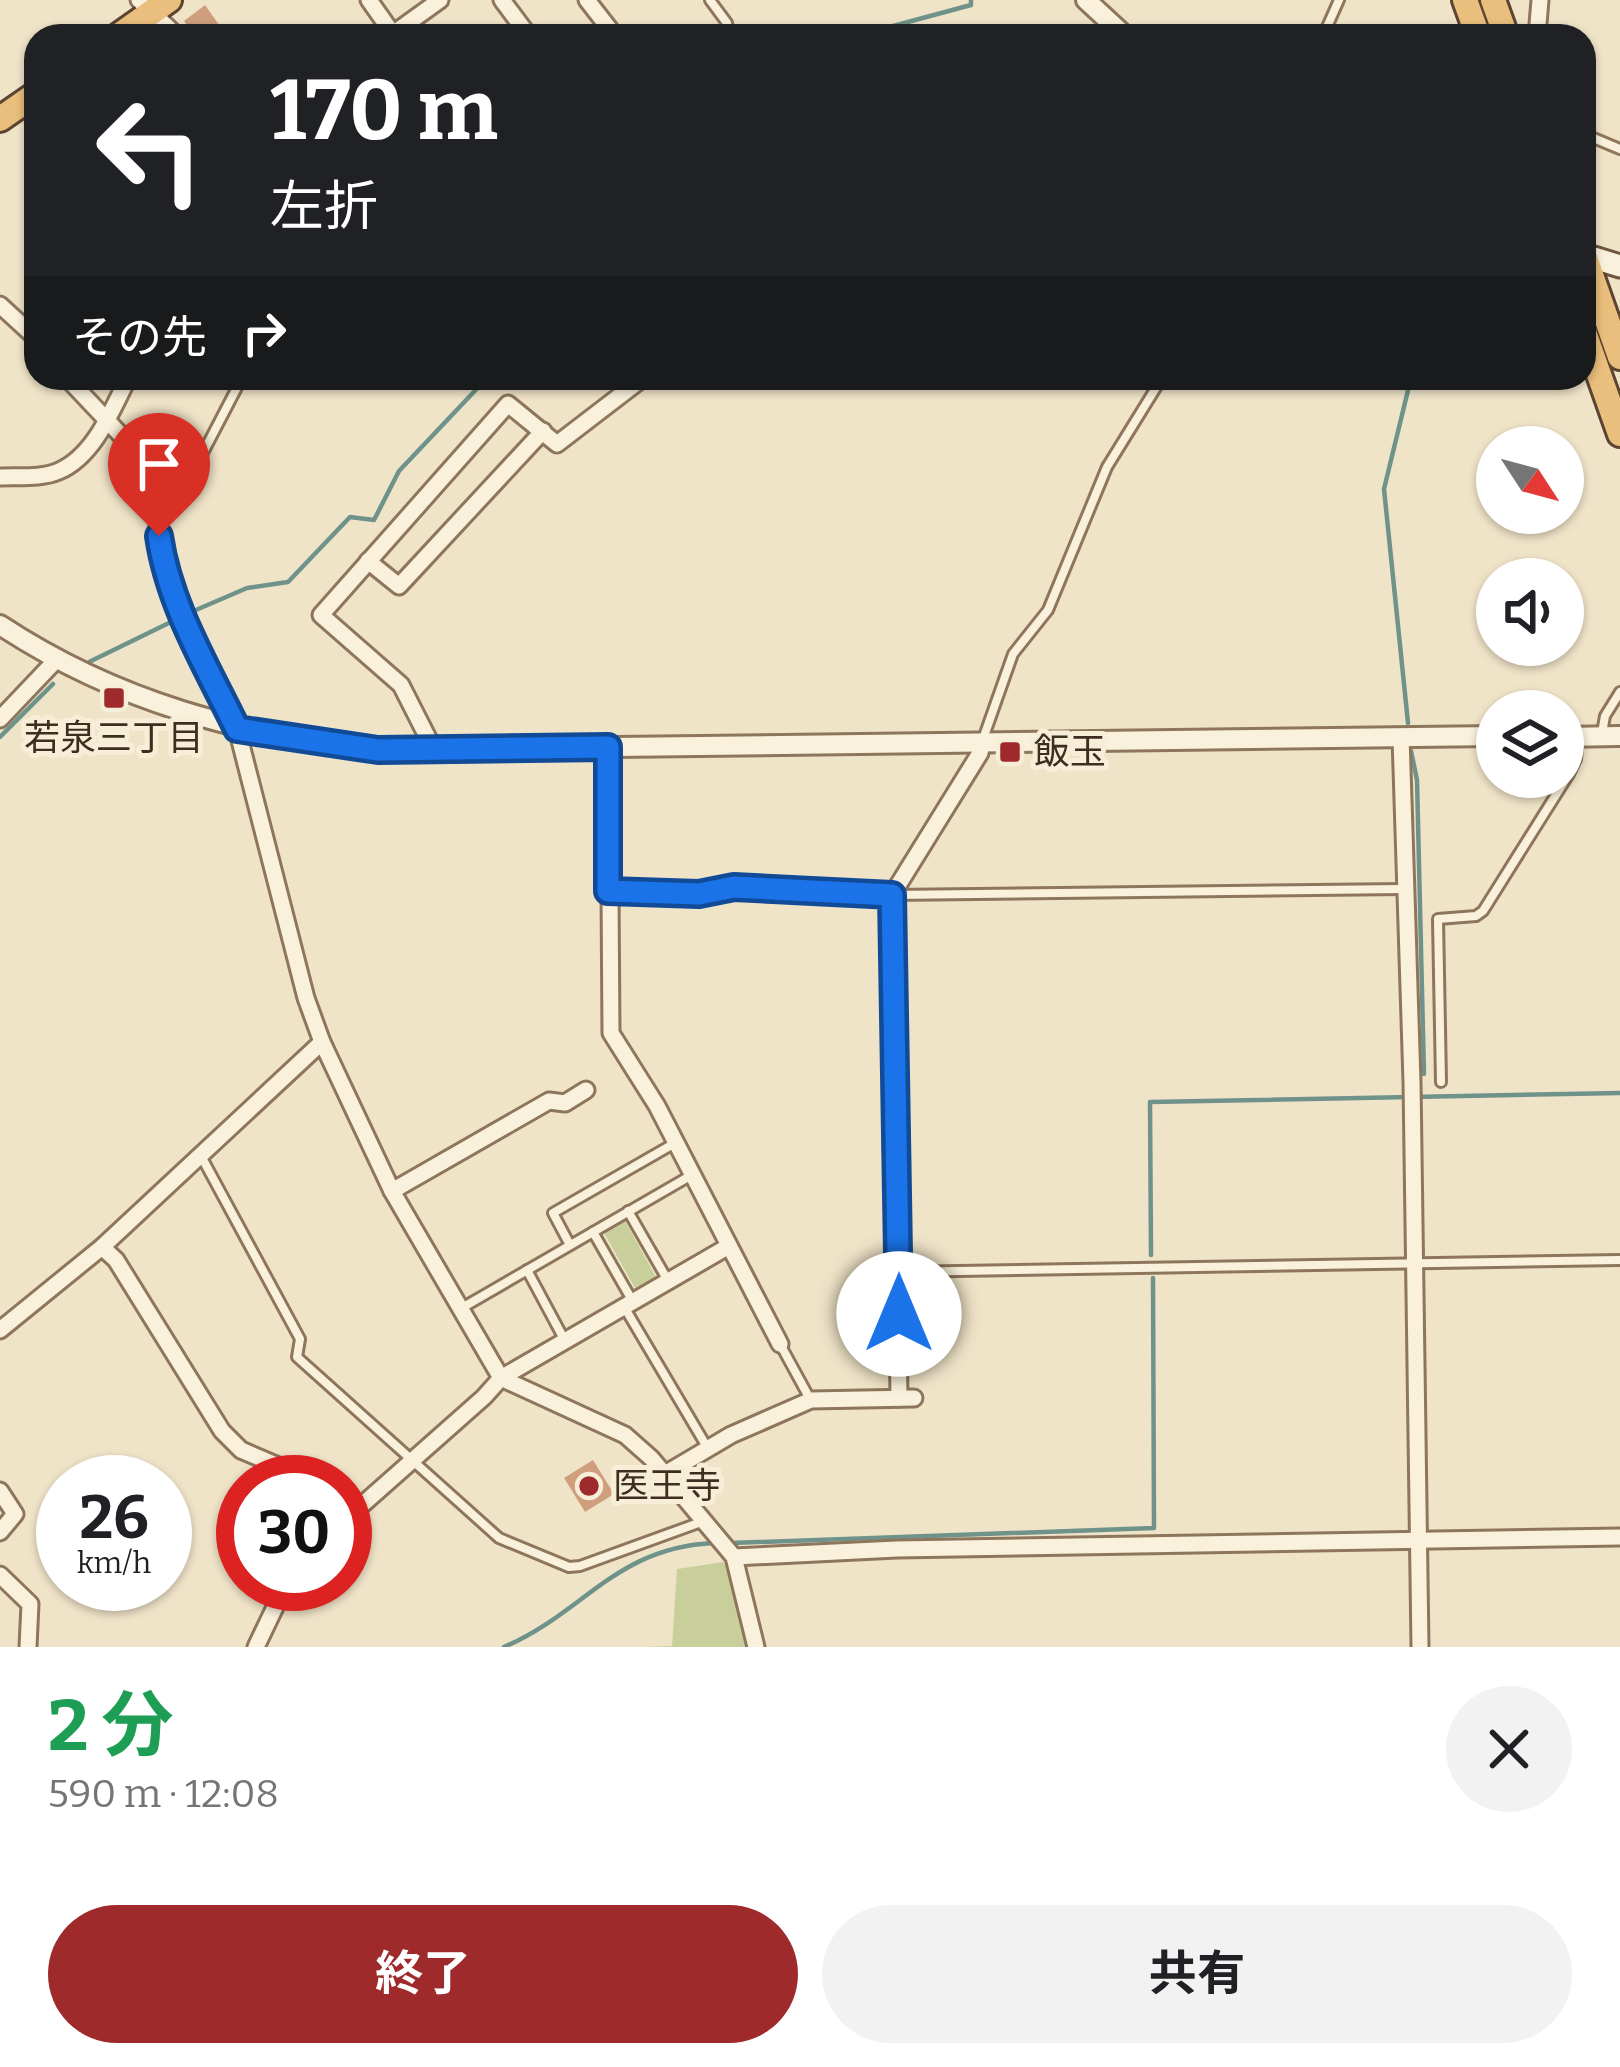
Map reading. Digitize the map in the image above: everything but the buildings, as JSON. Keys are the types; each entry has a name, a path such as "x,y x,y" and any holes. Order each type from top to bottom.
{"highway":[{"path":"132,24 154,4"},
{"path":"1596,289 1620,357"},
{"path":"1596,366 1620,434"}],"street":[{"path":"407,24 440,0"},
{"path":"587,0 606,24"},
{"path":"0,305 24,327"},
{"path":"78,390 151,471 163,566 237,729 305,994 322,1042 392,1191 501,1378 626,1435 734,1557 756,1647"},
{"path":"0,477 59,472 82,454 122,390"},
{"path":"434,750 401,685 321,615 508,404 557,444 614,390"},
{"path":"368,561 399,586 543,431"},
{"path":"0,625 124,691 237,729 378,750 1476,736"},
{"path":"0,719 57,659"},
{"path":"1401,737 1420,1647"},
{"path":"664,1474 811,1400 906,1398 892,895 982,743"},
{"path":"608,747 611,1033 676,1142 780,1343"},
{"path":"0,1330 102,1246 322,1042"},
{"path":"392,1191 548,1101 566,1103 586,1090"},
{"path":"102,1246 116,1260 222,1431 253,1455"},
{"path":"372,1492 501,1378 729,1246"},
{"path":"0,1491 15,1514 0,1532"},
{"path":"734,1557 920,1549 1620,1537"},
{"path":"0,1575 30,1604 28,1647"},
{"path":"256,1647 273,1611"}],"lane":[{"path":"151,471 193,472 236,390"},
{"path":"982,743 1013,654 1048,610 1107,467 1155,390"},
{"path":"1611,736 1605,716 1620,692"},
{"path":"1442,1082 1438,919 1476,916 1483,911 1554,798"},
{"path":"608,891 699,894 734,887 892,895 1406,889"},
{"path":"570,1245 553,1213 676,1142"},
{"path":"201,1154 300,1339 297,1357 500,1538 568,1567 704,1521"},
{"path":"460,1309 691,1175"},
{"path":"628,1211 668,1280"},
{"path":"592,1232 708,1448"},
{"path":"899,1272 1620,1260"},
{"path":"526,1270 564,1339"},
{"path":"780,1343 811,1400"}],"green space":[{"path":"625,1221 656,1277 635,1288 604,1233"},
{"path":"723,1562 733,1568 751,1647 644,1647 672,1646 677,1569"}],"waterway":[{"path":"901,24 971,5 971,0"},
{"path":"189,613 247,588 288,582 350,517 374,520 399,471 476,390"},
{"path":"1408,390 1384,489 1408,723"},
{"path":"89,662 175,620"},
{"path":"0,737 53,684"},
{"path":"1411,751 1417,780 1424,1074"},
{"path":"1151,1255 1150,1102 1620,1093"},
{"path":"731,1543 1154,1528 1153,1278"},
{"path":"504,1647 651,1556 714,1543"}],"place":[{"name":"若泉三丁目","path":"114,698"},
{"name":"飯玉","path":"1010,752"},
{"name":"医王寺","path":"589,1486"}],"route":[{"path":"159,536 175,600 237,729 378,750 608,747 608,891 699,894 734,887 892,895 899,1314"}]}
